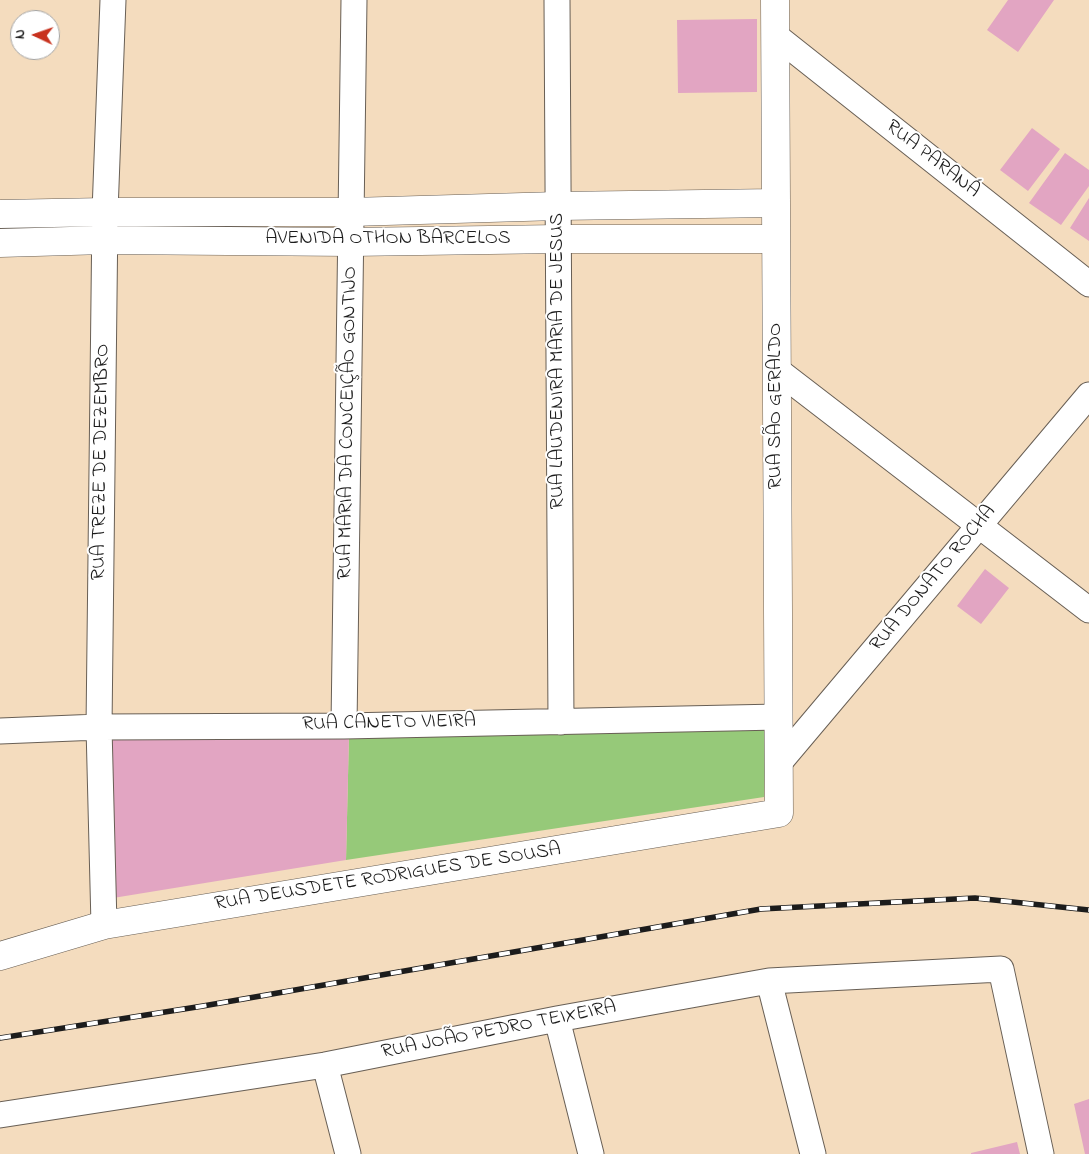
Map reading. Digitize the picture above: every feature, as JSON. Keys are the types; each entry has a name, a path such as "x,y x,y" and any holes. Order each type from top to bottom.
{"street":[{"name":"RUA TREZE DE DEZEMBRO","path":"104,925 99,728 105,212 113,0"},
{"name":"RUA MARIA DA CONCEIÇÃO GONTIJO","path":"344,726 354,0"},
{"name":"RUA LAUDENIRA MARIA DE JESUS","path":"557,0 561,722"},
{"name":"RUA SÃO GERALDO","path":"775,0 779,813"},
{"name":"RUA PARANÁ","path":"776,36 1089,284"},
{"name":"AVENIDA OTHON BARCELOS","path":"0,214 351,212 558,206 776,203"},
{"name":"AVENIDA OTHON BARCELOS","path":"0,243 105,240 351,242 559,239 776,239"},
{"path":"777,370 1089,610"},
{"name":"RUA DONATO ROCHA","path":"779,763 1089,395"},
{"name":"RUA CANETO VIEIRA","path":"0,731 779,717"},
{"name":"RUA DEUSDETE RODRIGUES DE SOUSA","path":"0,956 104,925 779,813"},
{"name":"RUA JOÃO PEDRO TEIXEIRA","path":"0,1115 325,1065 558,1019 769,981 1001,969 1041,1154"},
{"path":"769,981 813,1154"},
{"path":"558,1019 591,1154"},
{"path":"325,1065 348,1154"}],"green space":[{"path":"767,723 764,797 346,860 349,734"}],"building":[{"path":"1008,0 1054,0 1018,52 987,30"},
{"path":"757,19 757,92 678,93 677,20"},
{"path":"1032,128 1060,149 1028,191 1000,170"},
{"path":"1065,153 1089,170 1089,186 1061,225 1029,203"},
{"path":"1089,198 1089,241 1070,228"},
{"path":"985,569 1009,588 981,624 957,606"},
{"path":"349,734 346,860 113,898 112,735"},
{"path":"1089,1099 1089,1154 1085,1154 1074,1104"},
{"path":"1017,1142 1020,1154 971,1154 971,1153"}],"railway":[{"path":"0,1038 203,1006 761,909 975,898 1089,910"}]}
